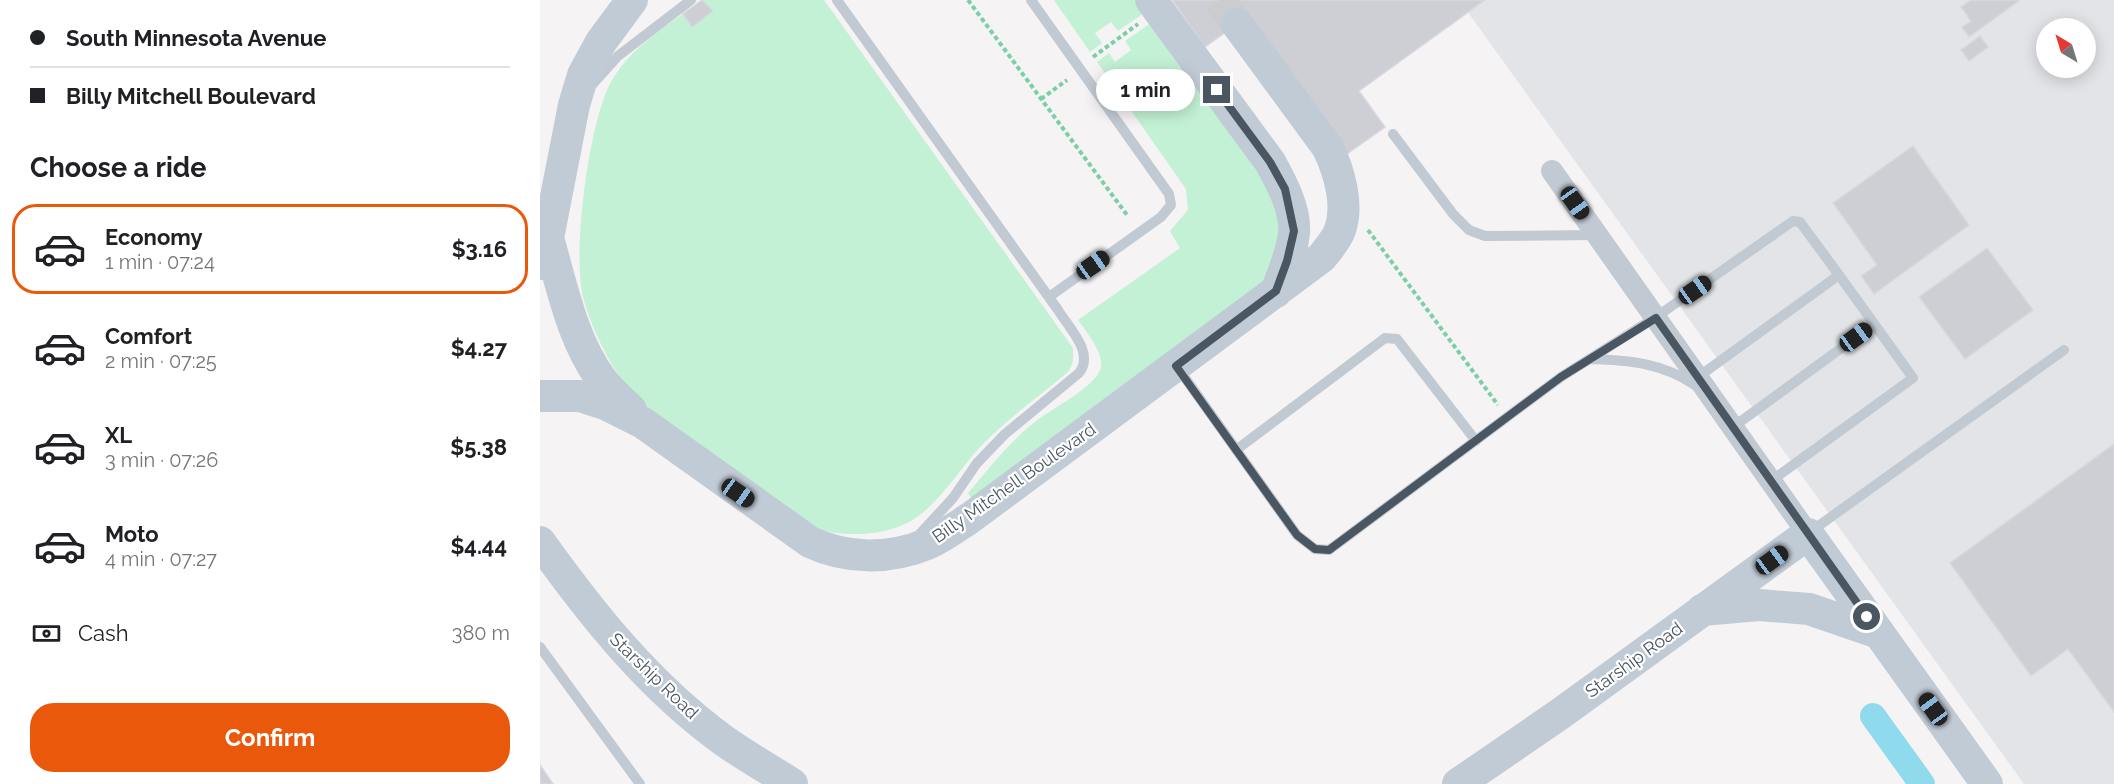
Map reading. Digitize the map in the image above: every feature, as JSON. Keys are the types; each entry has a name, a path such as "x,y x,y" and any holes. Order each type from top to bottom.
{"main road":[{"path":"632,0 601,42 584,75 574,105 544,251 583,348 602,380 643,423"},
{"path":"1151,0 1270,162 1285,189 1294,231 1287,261 1276,291"},
{"name":"Billy Mitchell Boulevard","path":"540,396 580,396 605,404 643,423 810,542 828,551 850,556 904,552 928,544 970,518 1322,257 1340,230 1343,197 1338,171 1328,148 1238,24"},
{"path":"1808,534 1987,784"},
{"name":"Starship Road","path":"1458,784 1560,714 1808,534"},
{"name":"Starship Road","path":"540,542 583,602 617,643 666,693 723,740 792,784"},
{"path":"1701,610 1759,605 1809,609 1879,633"}],"street":[{"path":"1552,171 1808,534"}],"lane":[{"path":"574,105 618,56 691,0"},
{"path":"1031,0 1169,194 1171,205 1161,217 1048,297"},
{"path":"841,1 1048,297 1082,347 1086,357 1085,366 1005,434 977,463 953,498 904,552"},
{"path":"1393,134 1453,214 1469,230 1485,236 1505,237 1597,235"},
{"path":"1176,366 1297,535 1315,549 1329,550 1561,377 1656,318 1793,221 1800,222 1913,378 1771,481"},
{"path":"1698,377 1839,275"},
{"path":"1733,427 1874,324"},
{"path":"1236,450 1385,338 1397,339 1476,441"},
{"path":"1808,534 2064,350"},
{"path":"1590,359 1630,360 1656,366 1683,377 1711,396"},
{"path":"540,647 640,784"}],"path":[{"path":"968,0 1127,215"},
{"path":"1364,220 1368,230 1507,418"}],"shaded area":[{"path":"1459,0 2114,0 2114,784 2024,784"}],"green space":[{"path":"702,0 824,0 1073,348 1073,361 1069,371 995,432 927,509 916,518 890,530 847,534 818,530 639,404 607,355 584,301 580,254 584,190 589,157 603,101 611,82 629,57 652,36"},
{"path":"1054,0 1134,0 1144,13 1118,31 1111,22 1095,33 1102,43 1090,52"},
{"path":"1151,23 1266,184 1278,216 1278,238 1273,262 1264,281 971,498 968,493 1012,442 1032,424 1091,383 1100,370 1098,350 1078,320 1180,248 1170,231 1188,210 1186,189 1097,62 1109,53 1115,62 1131,50 1125,41"}],"building":[{"path":"702,0 713,11 692,27 683,14"},
{"path":"1172,0 1485,0 1359,91 1385,127 1347,154 1248,16 1205,47"},
{"path":"1971,0 2020,0 1969,37 1962,27 1971,21 1961,7"},
{"path":"1980,36 1988,47 1969,61 1961,50"},
{"path":"1913,146 1969,225 1874,294 1861,276 1877,265 1833,203"},
{"path":"1987,248 2033,310 1965,359 1919,297"},
{"path":"2114,444 2114,712 2068,649 2031,676 1950,563"},
{"path":"540,765 553,784 540,784"}],"waterway":[{"path":"1873,716 1922,784"}],"tunnel":[{"path":"1219,0 1237,24"}],"route":[{"path":"1217,90 1270,162 1285,189 1294,231 1287,261 1276,291 1176,366 1297,535 1315,549 1329,550 1561,377 1656,318 1867,617"}]}
